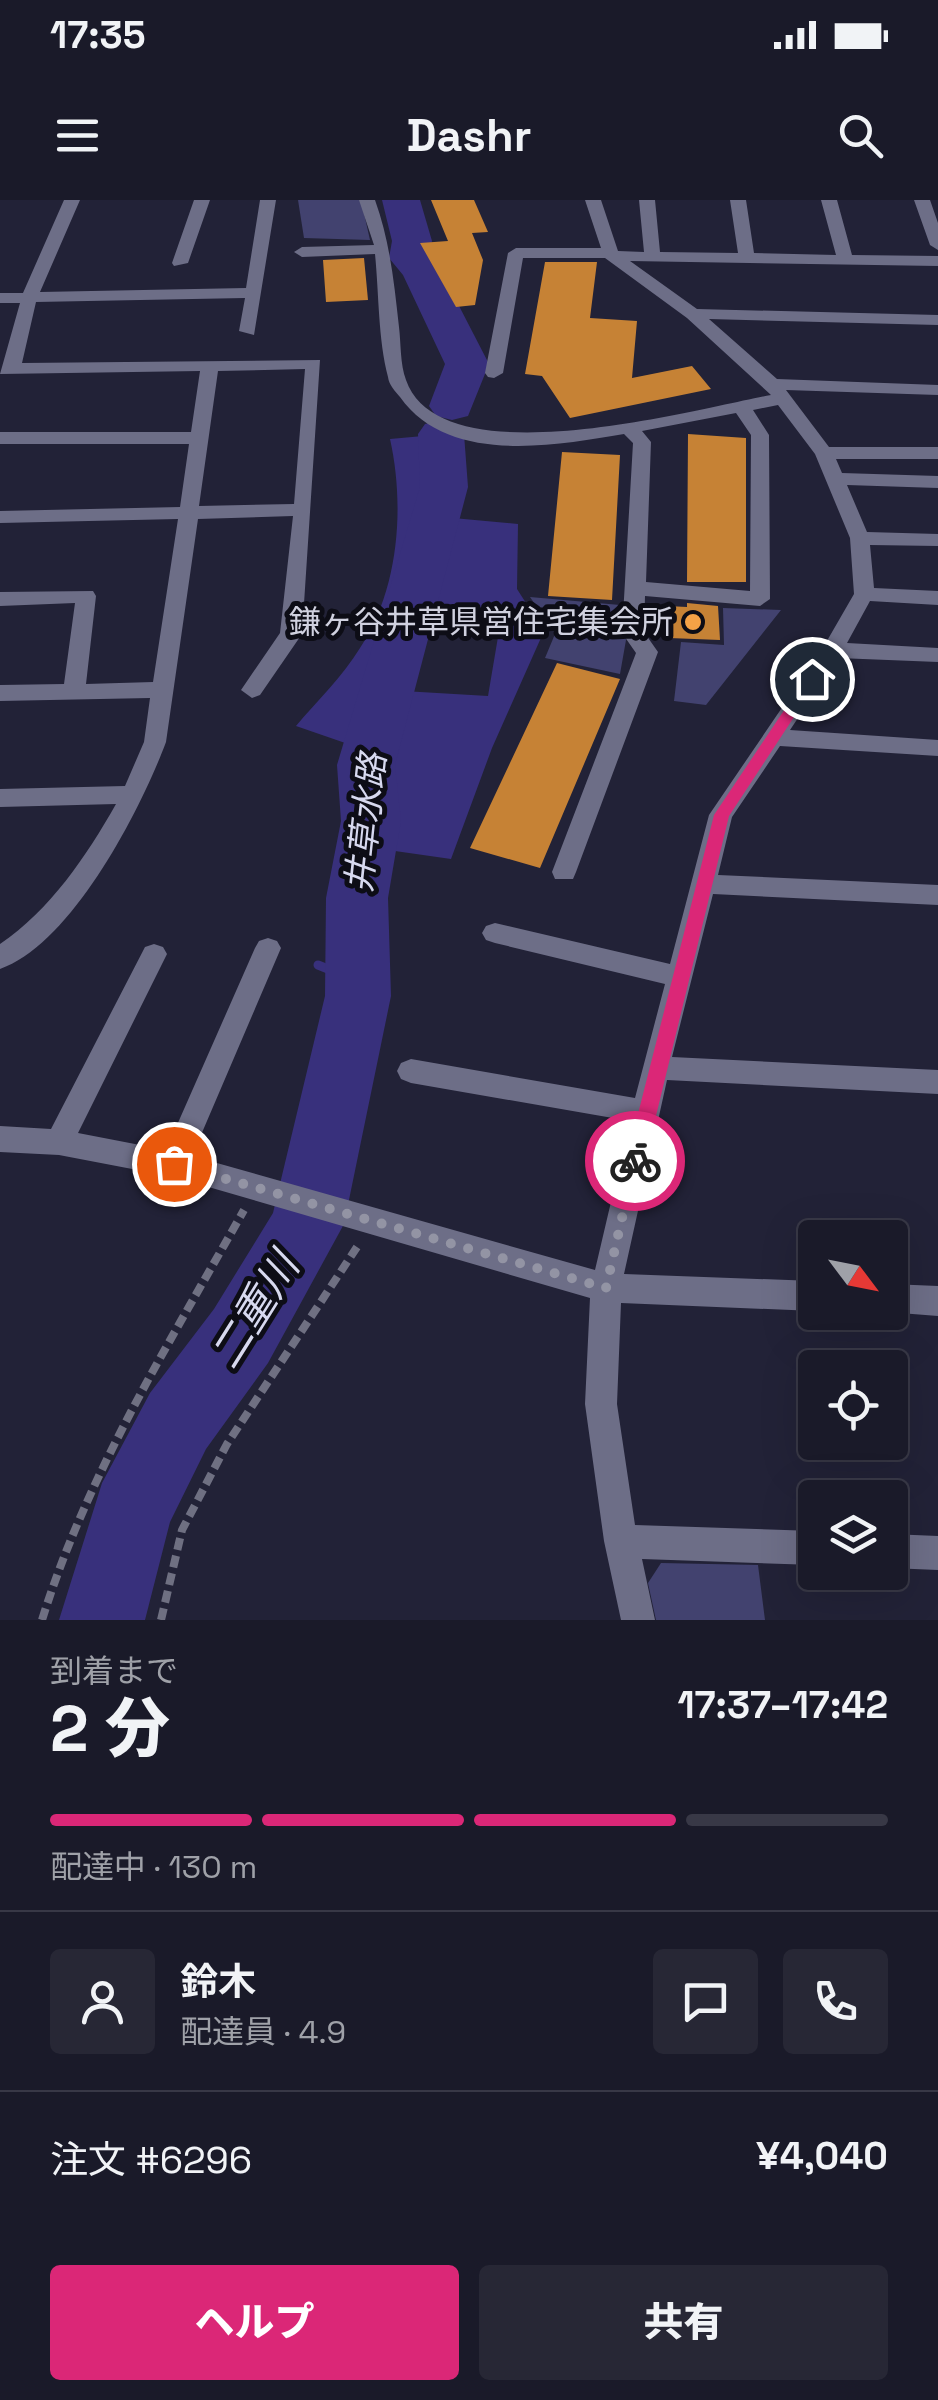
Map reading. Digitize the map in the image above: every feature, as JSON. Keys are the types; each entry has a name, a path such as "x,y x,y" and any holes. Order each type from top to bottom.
{"street":[{"path":"72,200 30,298 6,369 314,364 290,634 252,690"},
{"path":"180,264 202,200"},
{"path":"248,331 268,200"},
{"path":"367,200 382,249 397,381 403,394 432,418 460,430 502,440 539,440 742,406 779,391 938,390"},
{"path":"593,200 611,255 693,314 779,391 824,453 860,538 864,594 832,650 721,815 656,1068 606,1288 601,1404 621,1541 638,1620"},
{"path":"647,200 652,257"},
{"path":"738,200 748,258"},
{"path":"829,200 845,260"},
{"path":"922,200 938,245"},
{"path":"302,252 382,249"},
{"path":"494,373 516,253 938,261"},
{"path":"0,298 254,294"},
{"path":"693,314 938,320"},
{"path":"0,958 23,944 62,901 134,795 155,742 210,366"},
{"path":"635,588 760,598 760,435 742,406"},
{"path":"564,872 647,652 633,634 642,442 628,427"},
{"path":"0,438 198,438"},
{"path":"824,453 938,454"},
{"path":"836,480 938,482"},
{"path":"0,517 303,510"},
{"path":"860,538 938,540"},
{"path":"864,594 938,598"},
{"path":"0,599 86,596 74,691"},
{"path":"832,650 938,656"},
{"path":"0,693 160,690"},
{"path":"774,737 938,748"},
{"path":"0,798 134,795"},
{"path":"703,884 938,895"},
{"path":"496,933 680,976"},
{"path":"174,1164 268,948"},
{"path":"59,1142 154,954"},
{"path":"656,1068 938,1082"},
{"path":"411,1071 646,1112"},
{"path":"0,1139 59,1142 174,1164 606,1288 798,1295"},
{"path":"908,1300 938,1301"},
{"path":"621,1541 798,1547"},
{"path":"908,1552 938,1553"}],"path":[{"path":"42,1620 81,1508 132,1403 267,1190"},
{"path":"160,1620 182,1530 227,1444 363,1218"}],"shaded area":[{"path":"298,200 361,200 370,240 304,238"},
{"path":"423,436 426,492 351,745 296,726 346,668 373,625 391,574 395,546 397,492 390,439"},
{"path":"453,518 518,524 517,589 544,631 492,748 451,859 388,850 393,818 388,769 403,691 488,696 499,631 421,624"},
{"path":"530,597 620,605 626,640 620,674 545,658 555,634"},
{"path":"723,608 781,610 706,705 674,701 681,642 724,645"},
{"path":"661,1563 758,1565 765,1620 656,1620 648,1583"}],"building":[{"path":"431,200 474,200 488,232 472,233 483,260 475,305 456,307 420,243 448,241"},
{"path":"364,258 368,300 326,302 323,260"},
{"path":"545,262 597,262 590,318 637,321 632,378 692,366 711,389 570,418 542,376 525,374"},
{"path":"688,434 746,438 746,582 687,582"},
{"path":"562,452 620,455 612,600 548,596"},
{"path":"687,603 718,606 720,640 669,638 667,606 687,607"},
{"path":"557,663 620,679 540,868 470,848"}],"waterway":[{"name":"井草水路","path":"401,200 412,241 409,258 421,271 467,364 452,406"},
{"name":"二重川","path":"102,1620 131,1512 178,1421 241,1336 307,1224 358,996 357,898 371,821 366,765 444,487 441,434"},
{"path":"318,965 358,981"}],"way so far":[{"path":"174,1164 606,1288 635,1161"}],"place":[{"name":"鎌ヶ谷井草県営住宅集会所","path":"693,622"}],"route":[{"path":"635,1161 721,815 812,679"}]}
